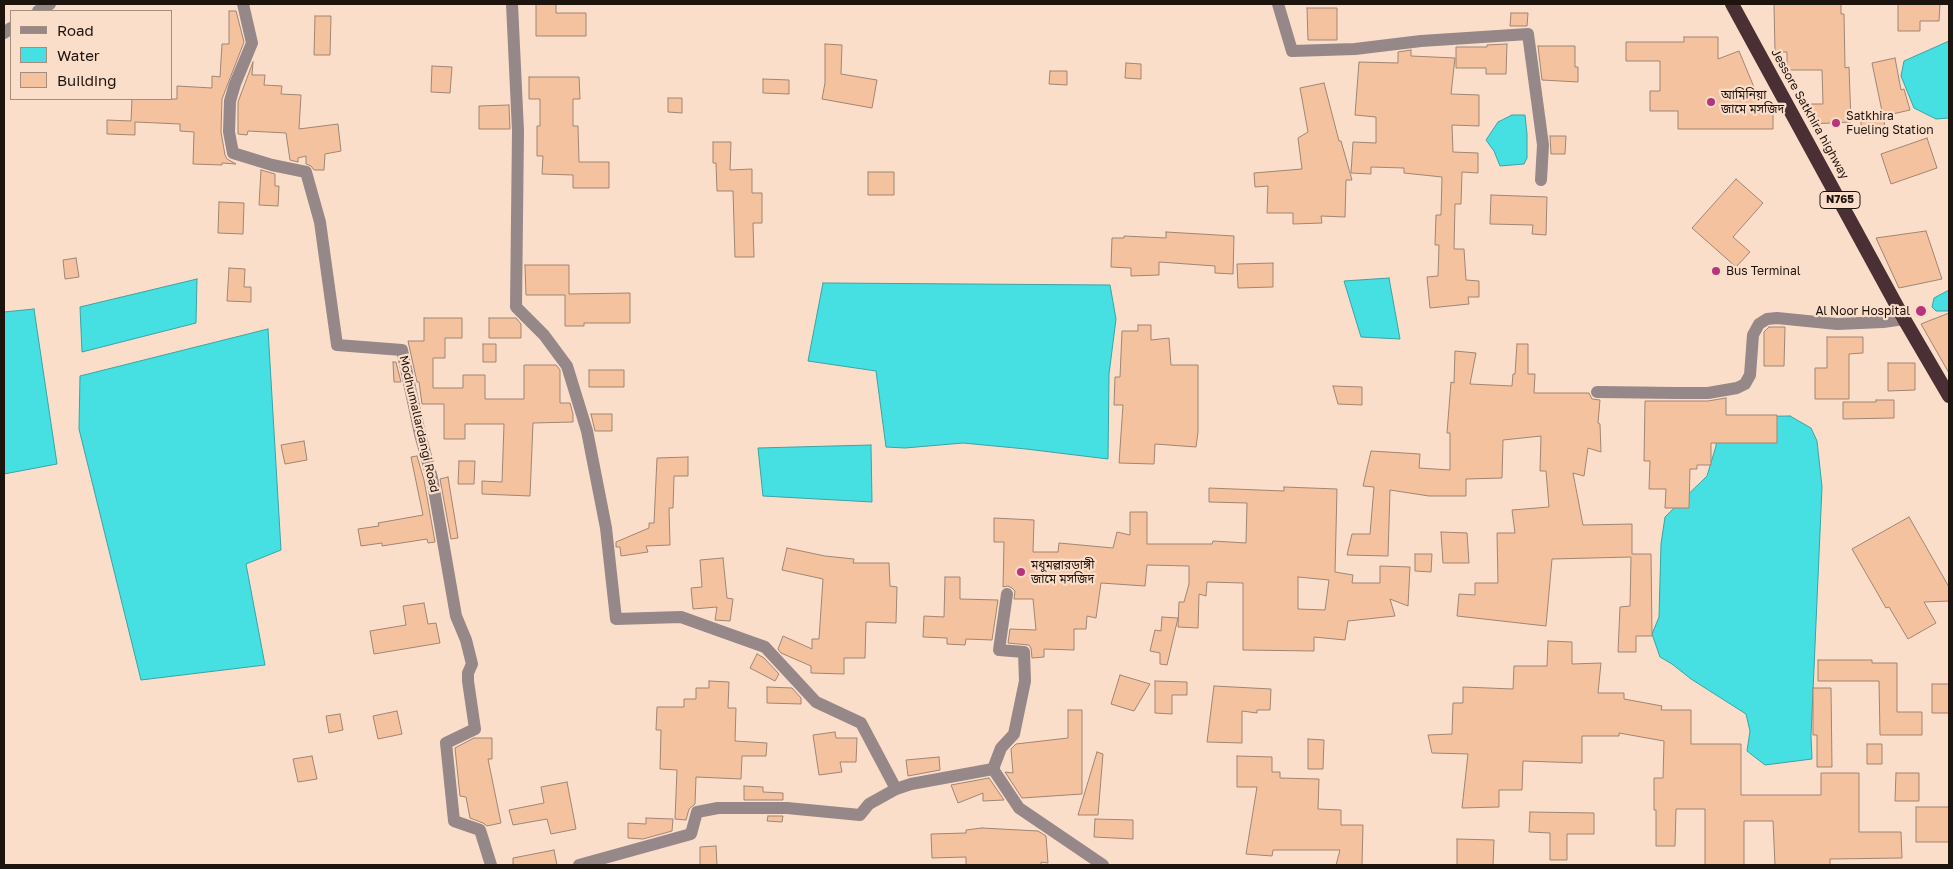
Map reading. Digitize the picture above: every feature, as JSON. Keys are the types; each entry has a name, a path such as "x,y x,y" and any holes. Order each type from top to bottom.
{"highway":[{"name":"Jessore Satkhira highway","path":"1732,4 1904,319 1949,396"}],"street":[{"name":"Modhumallardangi Road","path":"243,4 252,43 234,84 230,101 229,132 233,154 306,172 320,222 337,345 402,350 420,434 432,478 456,616 466,640 472,664 468,673 468,681 475,729 446,743 454,820 480,830 491,865"},
{"path":"512,4 518,131 516,306 544,335 568,366 587,431 606,528 616,619 681,617 765,647 816,702 861,723 896,789"},
{"path":"1278,4 1292,50 1355,49 1421,41 1528,34 1543,145 1541,180"},
{"path":"1597,392 1708,393 1737,388 1746,384 1750,375 1753,335 1759,324 1767,319 1777,318 1837,324 1904,319"},
{"path":"993,769 1001,748 1014,734 1025,681 1024,652 999,650 1007,594"},
{"path":"579,865 692,834 697,812 718,808 787,808 860,815 869,804 896,789 911,784 993,769"},
{"path":"993,769 1018,808 1103,865"}],"water":[{"path":"1949,41 1949,118 1936,119 1914,108 1901,76 1904,61"},
{"path":"1512,115 1525,115 1527,158 1524,164 1500,166 1494,151 1486,140 1498,122"},
{"path":"1389,278 1400,339 1361,337 1344,281"},
{"path":"197,279 196,323 82,352 80,307"},
{"path":"823,283 1110,285 1116,319 1109,374 1108,459 963,443 905,448 886,447 876,371 808,361"},
{"path":"1949,290 1949,311 1936,311 1932,307 1934,298"},
{"path":"34,309 57,464 4,474 4,312"},
{"path":"268,329 281,550 246,564 265,665 141,680 79,429 80,376"},
{"path":"1790,416 1811,428 1817,441 1822,487 1811,736 1812,759 1765,765 1747,751 1750,731 1746,714 1660,657 1652,634 1659,617 1661,544 1665,517 1707,476 1716,446 1717,419 1719,417"},
{"path":"871,445 872,502 763,496 758,448"}],"building":[{"path":"536,4 556,4 556,13 586,13 586,36 536,36"},
{"path":"1774,4 1841,4 1841,14 1844,14 1845,68 1849,67 1851,122 1810,124 1810,104 1823,104 1822,70 1787,70 1787,52 1775,52"},
{"path":"1898,4 1940,4 1939,21 1920,21 1920,31 1898,31"},
{"path":"1307,8 1337,8 1337,40 1308,40"},
{"path":"229,11 236,11 244,42 222,99 221,132 225,155 227,159 236,164 193,164 194,132 180,131 180,124 135,122 135,135 107,134 107,120 131,121 132,100 177,99 177,86 212,88 212,76 220,77 222,44 229,44"},
{"path":"1511,13 1528,13 1527,26 1510,26"},
{"path":"315,16 331,16 330,55 314,55"},
{"path":"1684,37 1718,37 1718,59 1739,51 1756,92 1763,91 1765,113 1773,113 1773,129 1678,129 1678,111 1650,111 1650,91 1660,91 1660,61 1626,61 1626,42 1684,42"},
{"path":"825,44 842,45 841,74 877,80 872,108 822,99 825,83"},
{"path":"1507,44 1506,74 1486,74 1486,68 1456,68 1456,47 1487,47 1487,45"},
{"path":"1538,46 1575,46 1575,67 1578,67 1578,82 1542,80"},
{"path":"1411,50 1411,56 1455,58 1451,94 1479,95 1479,126 1452,125 1453,152 1478,153 1478,173 1462,172 1461,204 1455,204 1454,249 1464,249 1466,280 1479,281 1479,297 1468,297 1469,304 1430,308 1427,277 1438,276 1439,245 1435,245 1436,215 1441,215 1442,177 1404,173 1404,168 1371,167 1371,174 1351,173 1353,142 1376,143 1376,117 1355,115 1359,62 1398,63 1398,52"},
{"path":"1895,58 1901,90 1904,89 1910,110 1884,116 1885,135 1861,135 1861,116 1883,116 1872,63"},
{"path":"253,62 252,75 265,75 264,85 282,86 281,94 301,95 299,129 338,124 341,151 325,154 324,170 314,170 306,164 306,156 298,158 298,162 290,160 286,133 248,131 247,135 238,134 238,102"},
{"path":"1126,63 1141,64 1141,79 1125,78"},
{"path":"432,66 452,67 450,93 431,92"},
{"path":"1050,71 1067,71 1067,85 1049,84"},
{"path":"529,77 579,77 580,99 573,99 573,126 578,126 579,162 609,162 609,188 573,188 573,175 542,174 543,156 537,156 537,126 540,126 540,99 529,99"},
{"path":"763,79 789,80 789,94 763,93"},
{"path":"1324,83 1339,141 1341,141 1352,180 1346,180 1345,217 1321,216 1322,223 1293,224 1293,213 1267,213 1268,186 1255,187 1254,173 1302,169 1298,138 1308,132 1300,88"},
{"path":"668,98 682,98 682,113 668,112"},
{"path":"509,105 510,129 479,129 479,106"},
{"path":"1550,136 1566,136 1565,154 1551,154"},
{"path":"1927,138 1937,168 1891,184 1881,154"},
{"path":"713,142 731,142 730,170 752,169 752,193 762,193 762,223 753,223 754,257 735,257 733,191 717,191 716,163 713,163"},
{"path":"261,170 275,174 275,186 279,186 278,206 259,205"},
{"path":"868,172 894,172 894,195 868,195"},
{"path":"1736,179 1763,203 1733,237 1750,252 1736,267 1692,228"},
{"path":"1491,195 1547,197 1546,235 1532,234 1533,225 1490,224"},
{"path":"219,202 244,203 243,234 218,233"},
{"path":"1926,231 1942,279 1899,288 1876,238"},
{"path":"1166,232 1234,236 1233,274 1215,273 1215,266 1159,262 1159,275 1131,276 1131,268 1111,267 1112,238 1124,238 1124,236 1166,238"},
{"path":"76,258 79,277 65,279 63,260"},
{"path":"1273,263 1273,287 1238,288 1237,264"},
{"path":"525,265 569,265 569,294 630,293 630,323 584,323 584,326 565,326 565,295 526,295"},
{"path":"229,268 245,269 244,287 251,287 251,302 227,301"},
{"path":"1949,313 1949,373 1921,324"},
{"path":"424,318 462,318 462,338 445,338 445,358 433,358 433,388 463,388 463,375 485,375 485,399 524,399 524,365 556,365 560,370 560,403 570,403 573,422 533,423 530,496 482,494 482,481 502,482 504,424 465,424 465,439 444,439 444,404 422,404 419,382 417,382 408,341 424,341"},
{"path":"489,318 516,318 521,324 521,338 489,338"},
{"path":"1138,325 1151,325 1151,340 1169,338 1171,365 1198,365 1198,432 1196,447 1155,444 1154,464 1119,463 1123,405 1114,405 1115,377 1120,377 1122,331 1138,331"},
{"path":"1769,327 1785,327 1784,366 1764,366 1764,332"},
{"path":"1827,337 1863,337 1863,353 1849,354 1849,399 1815,399 1815,368 1827,368"},
{"path":"483,344 496,344 496,362 483,362"},
{"path":"1517,344 1528,344 1528,374 1535,374 1534,393 1589,393 1592,399 1600,400 1598,423 1600,424 1601,452 1588,448 1584,476 1573,473 1583,525 1632,524 1632,554 1651,554 1652,636 1636,636 1636,652 1618,652 1620,607 1630,606 1631,557 1552,559 1546,626 1457,616 1459,594 1475,595 1475,583 1498,583 1497,533 1515,533 1512,510 1549,507 1546,471 1540,471 1541,436 1503,440 1502,478 1466,479 1466,496 1429,496 1390,490 1388,556 1347,555 1352,534 1370,534 1374,487 1363,486 1371,451 1420,454 1419,468 1450,470 1450,433 1447,433 1451,382 1454,383 1455,351 1476,353 1470,384 1512,386 1513,374 1515,374"},
{"path":"393,362 396,362 401,382 394,382"},
{"path":"1888,363 1915,363 1915,390 1888,391"},
{"path":"589,370 624,370 624,387 589,387"},
{"path":"1333,386 1362,387 1362,405 1338,404"},
{"path":"1726,398 1726,415 1777,415 1777,443 1711,443 1711,465 1697,465 1697,469 1690,469 1689,508 1665,508 1666,489 1649,489 1650,461 1644,461 1645,401 1708,401"},
{"path":"1876,400 1894,400 1894,418 1843,419 1843,402 1876,402"},
{"path":"591,414 612,414 612,431 595,431"},
{"path":"304,441 307,460 285,464 281,445"},
{"path":"417,456 424,480 435,542 428,543 427,539 382,546 382,543 361,546 358,529 379,526 378,523 423,515 411,457"},
{"path":"688,457 688,476 674,476 673,508 669,508 670,545 646,546 648,552 621,556 620,547 616,547 616,542 649,528 649,523 654,523 657,458"},
{"path":"459,461 475,461 474,484 458,484"},
{"path":"448,477 458,538 451,539 440,479"},
{"path":"1284,487 1337,489 1335,572 1353,575 1352,583 1380,583 1380,566 1410,567 1408,606 1390,599 1395,616 1348,621 1345,640 1314,637 1314,651 1243,650 1243,583 1207,582 1206,596 1199,594 1198,628 1178,627 1179,602 1184,602 1189,584 1189,566 1147,565 1145,586 1101,583 1096,618 1087,616 1086,629 1074,629 1074,650 1044,649 1044,657 1032,658 1029,645 1008,643 1010,629 1036,630 1033,599 1014,599 1015,591 1008,586 1003,587 1004,542 994,542 994,518 1034,520 1033,552 1058,552 1059,543 1113,548 1117,532 1130,535 1130,512 1147,512 1147,544 1212,544 1213,541 1246,543 1247,503 1209,502 1209,488 1284,491","holes":["1298,577 1329,580 1325,610 1298,609"]},
{"path":"1909,517 1949,587 1949,601 1924,602 1936,623 1908,639 1889,607 1886,608 1852,549"},
{"path":"1441,532 1467,533 1469,563 1443,563"},
{"path":"787,548 825,556 854,559 853,563 889,563 890,586 897,587 896,623 866,622 865,658 844,658 844,674 811,673 811,666 781,653 778,649 783,636 812,649 812,639 819,639 823,579 782,570"},
{"path":"1415,554 1432,554 1431,572 1415,571"},
{"path":"723,558 727,598 733,599 730,621 715,620 717,607 693,609 691,588 702,587 700,560"},
{"path":"945,577 960,577 960,599 998,600 992,640 966,639 965,645 947,644 947,638 923,637 924,616 944,617"},
{"path":"424,603 428,624 436,623 440,643 374,654 370,631 406,625 403,606"},
{"path":"1162,617 1178,618 1167,665 1160,664 1160,653 1150,651 1155,630 1161,631"},
{"path":"1548,641 1572,642 1572,664 1601,663 1598,693 1624,693 1624,699 1662,706 1661,710 1691,710 1691,744 1741,744 1741,795 1821,795 1821,773 1859,773 1859,832 1901,832 1902,858 1830,859 1830,865 1775,865 1773,821 1744,821 1744,865 1705,865 1705,809 1676,809 1675,846 1656,846 1654,778 1663,778 1664,741 1619,733 1619,736 1582,736 1582,763 1523,761 1522,790 1499,790 1499,807 1462,808 1468,754 1432,753 1428,735 1452,734 1453,703 1463,703 1463,687 1513,689 1514,666 1547,666"},
{"path":"757,654 764,658 779,674 775,681 750,668"},
{"path":"1818,660 1872,660 1872,663 1897,663 1897,712 1922,712 1922,735 1880,735 1879,681 1818,681"},
{"path":"1120,675 1150,684 1134,711 1111,704"},
{"path":"709,681 729,682 728,708 736,708 735,741 767,743 766,756 742,756 741,779 696,777 695,804 689,809 686,820 675,819 677,770 660,769 661,730 656,730 657,707 684,707 684,699 696,699 696,688 709,688"},
{"path":"1155,681 1187,682 1187,695 1172,695 1172,714 1155,713"},
{"path":"1932,684 1949,684 1949,713 1932,713"},
{"path":"1214,686 1271,689 1270,710 1257,710 1257,713 1242,711 1242,743 1207,742"},
{"path":"767,687 792,688 801,698 801,704 767,703"},
{"path":"1813,688 1831,688 1832,767 1817,767 1817,735 1813,735"},
{"path":"1068,710 1082,710 1082,794 1022,798 1005,772 1013,773 1011,749 1016,744 1068,738"},
{"path":"397,711 402,734 378,739 373,716"},
{"path":"340,714 343,730 329,733 326,716"},
{"path":"835,732 836,738 857,738 856,762 840,762 842,772 819,775 813,735"},
{"path":"474,738 492,738 492,759 488,759 501,823 487,826 470,818 466,797 460,796 455,748"},
{"path":"1308,739 1324,740 1323,769 1308,769"},
{"path":"1867,744 1882,744 1882,764 1867,764"},
{"path":"1097,752 1103,754 1098,815 1078,815"},
{"path":"312,756 317,779 298,782 293,759"},
{"path":"1237,756 1272,757 1272,772 1280,772 1280,778 1319,779 1318,809 1341,810 1341,825 1363,825 1362,865 1336,865 1340,850 1273,850 1272,856 1246,854 1257,787 1237,787"},
{"path":"939,757 940,770 908,776 906,760"},
{"path":"1896,773 1919,773 1919,801 1895,801"},
{"path":"989,778 1004,800 983,801 983,793 958,803 951,785"},
{"path":"567,782 576,829 551,834 547,819 513,825 509,810 544,803 541,787"},
{"path":"744,786 763,787 763,792 783,793 783,800 744,800"},
{"path":"1916,807 1949,807 1949,842 1916,842"},
{"path":"1530,812 1594,813 1594,834 1567,834 1567,860 1550,860 1550,833 1529,832"},
{"path":"768,816 783,816 782,822 767,821"},
{"path":"646,818 673,819 672,831 643,839 628,838 628,823 646,824"},
{"path":"1095,819 1133,820 1133,839 1094,837"},
{"path":"982,828 1038,831 1046,836 1048,863 1041,862 1041,865 966,865 966,857 932,858 931,834 966,833 966,830"},
{"path":"1457,839 1494,840 1493,865 1457,865"},
{"path":"716,846 717,865 700,865 700,847"},
{"path":"554,850 557,865 513,865 513,858"}],"place":[{"name":"আমিনিয়া জামে মসজিদ","path":"1711,102"},
{"name":"Satkhira Fueling Station","path":"1836,123"},
{"name":"Bus Terminal","path":"1716,271"},
{"name":"Al Noor Hospital","path":"1921,311"},
{"name":"মধুমল্লারডাঙ্গী জামে মসজিদ","path":"1021,572"}]}
